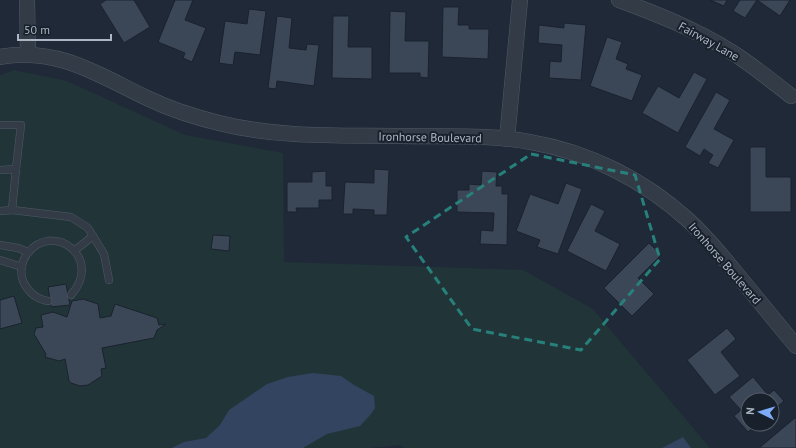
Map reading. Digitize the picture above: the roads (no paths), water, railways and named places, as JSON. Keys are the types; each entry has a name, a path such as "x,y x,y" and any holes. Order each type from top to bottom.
{"street":[{"path":"27,0 28,54"},
{"path":"507,138 520,0"},
{"name":"Fairway Lane","path":"619,0 686,27 729,50 792,96"},
{"name":"Ironhorse Boulevard","path":"0,57 28,54 49,56 69,61 87,68 150,99 185,113 218,123 252,130 302,135 507,138 551,146 573,152 635,180 663,199 689,220 712,245 796,346"}],"lane":[{"path":"0,125 21,124 12,210"},
{"path":"0,170 16,169"},
{"path":"0,212 12,210 71,217 88,228 104,254 109,280"},
{"path":"74,251 93,236"},
{"path":"48,301 41,300 32,294 26,287 22,277 22,267 28,252 38,244 48,241 58,241 67,245 80,259 82,269 81,278 77,287 70,295"},
{"path":"0,245 18,248 28,252"},
{"path":"0,260 22,267"}],"water":[{"path":"313,373 341,376 374,396 375,408 360,426 327,434 303,448 172,448 184,442 206,438 220,425 229,410 267,384 288,377"},
{"path":"683,437 691,448 662,448 664,447"}]}
